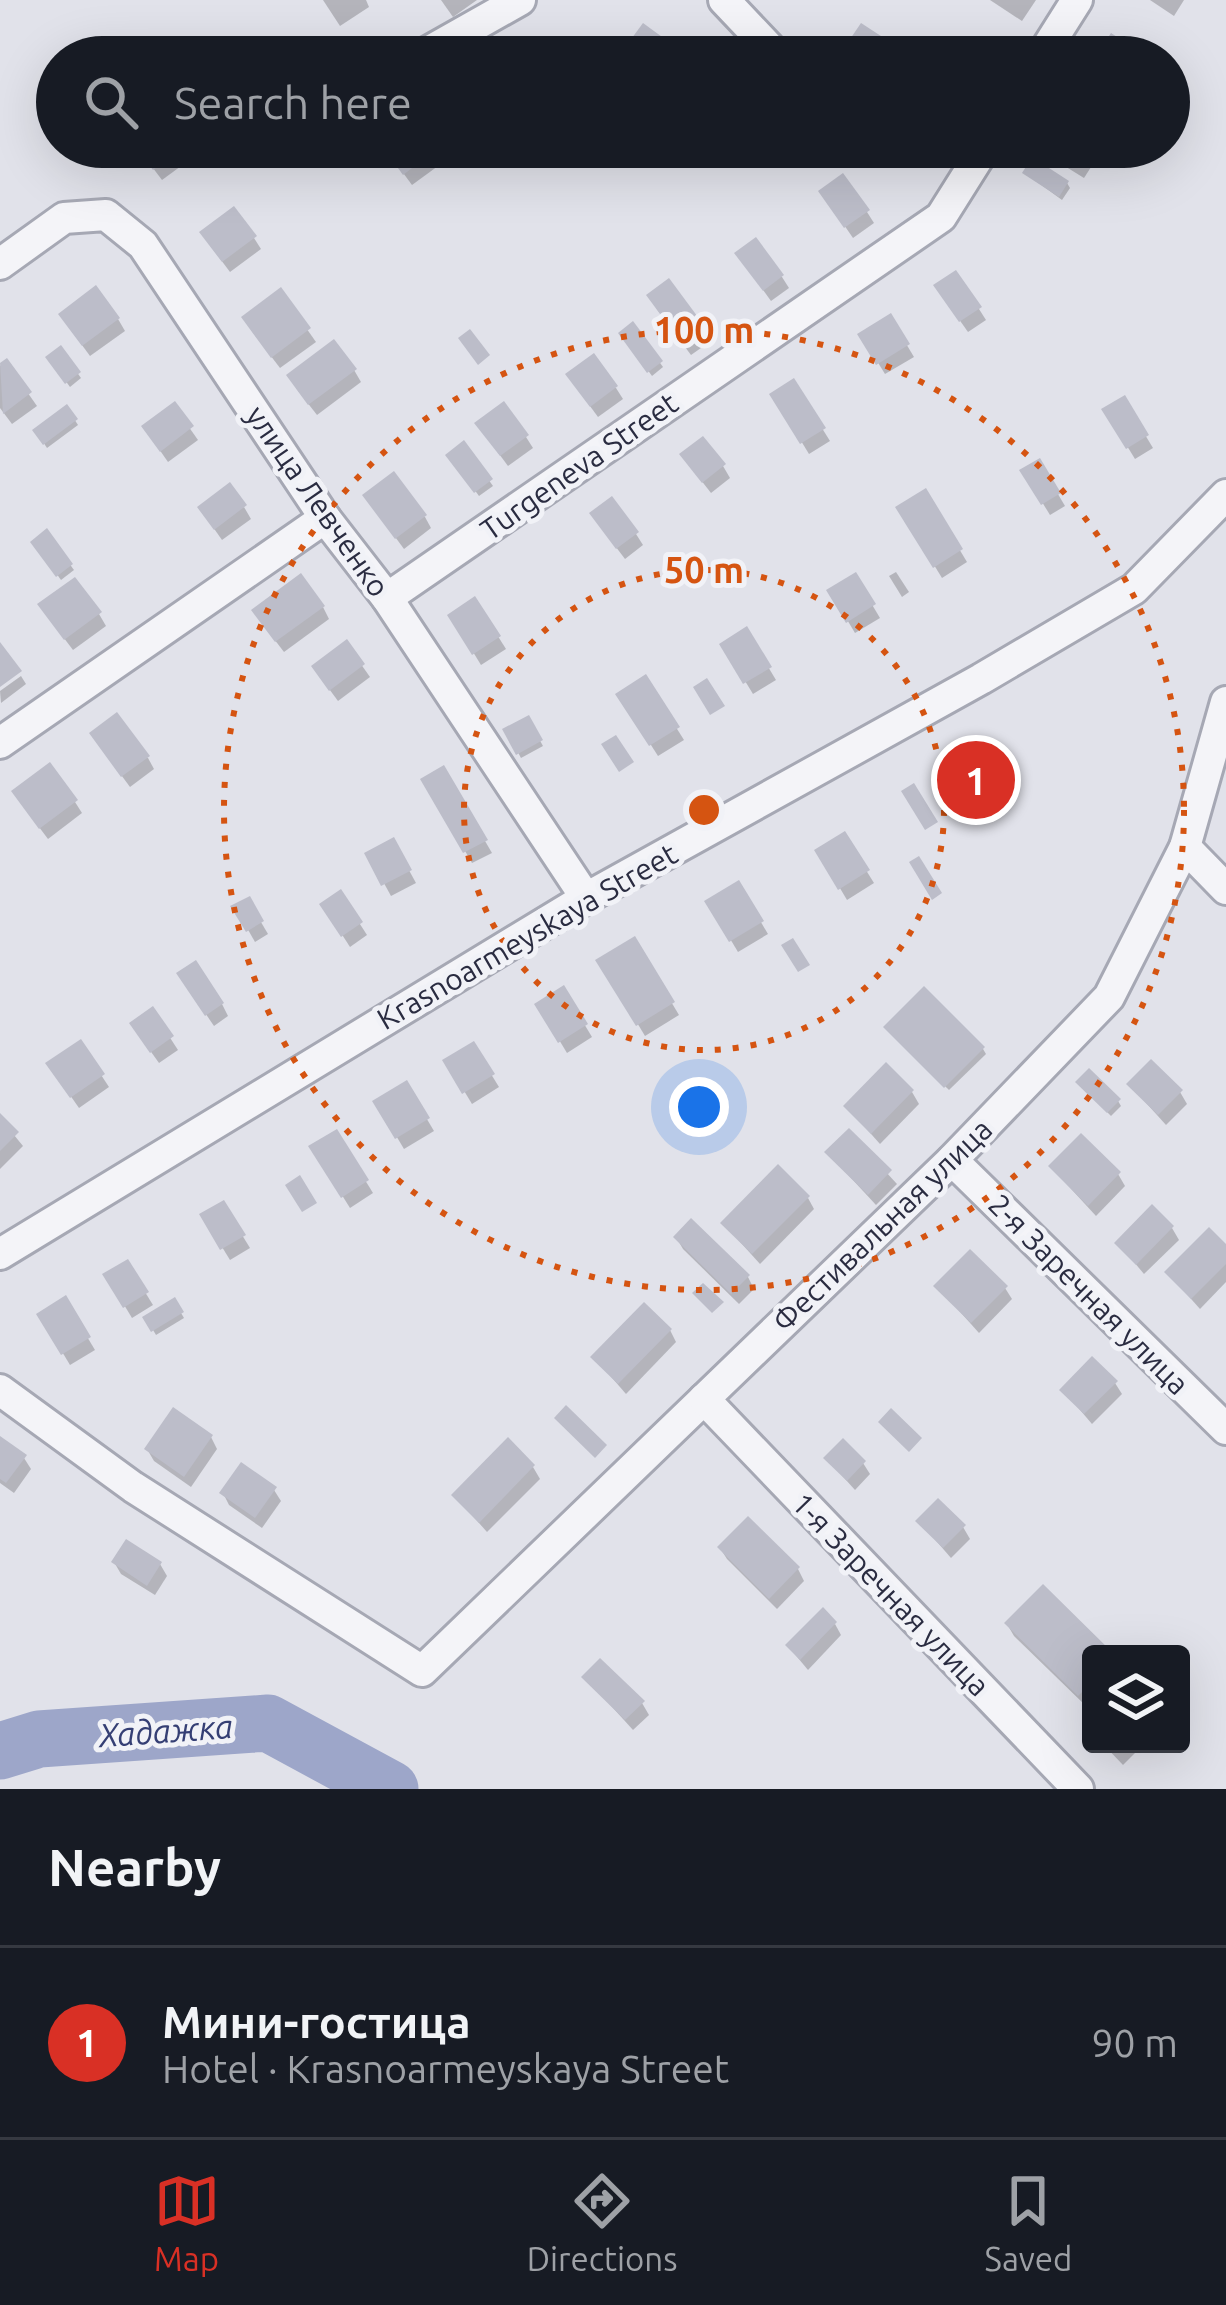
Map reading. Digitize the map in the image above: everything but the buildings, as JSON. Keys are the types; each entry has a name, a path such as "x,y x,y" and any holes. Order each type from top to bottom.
{"street":[{"path":"456,36 520,0"},
{"path":"724,0 758,36"},
{"path":"1054,36 1077,0"},
{"name":"Turgeneva Street","path":"387,598 941,217 972,168"},
{"name":"улица Левченко","path":"0,264 64,218 106,215 143,244 586,898"},
{"name":"Krasnoarmeyskaya Street","path":"0,1255 586,898 1134,589 1226,495"},
{"path":"0,743 325,518"},
{"name":"Фестивальная улица","path":"0,1390 133,1487 422,1671 952,1160 1109,998 1184,847 1226,702"},
{"path":"1184,847 1226,889"},
{"name":"2-я Заречная улица","path":"952,1160 1226,1429"},
{"name":"1-я Заречная улица","path":"704,1399 1078,1789"}],"waterway":[{"name":"Хадажка","path":"0,1751 39,1739 268,1723 390,1789"}],"place":[{"name":"Мини-гостица","path":"976,780"}]}
